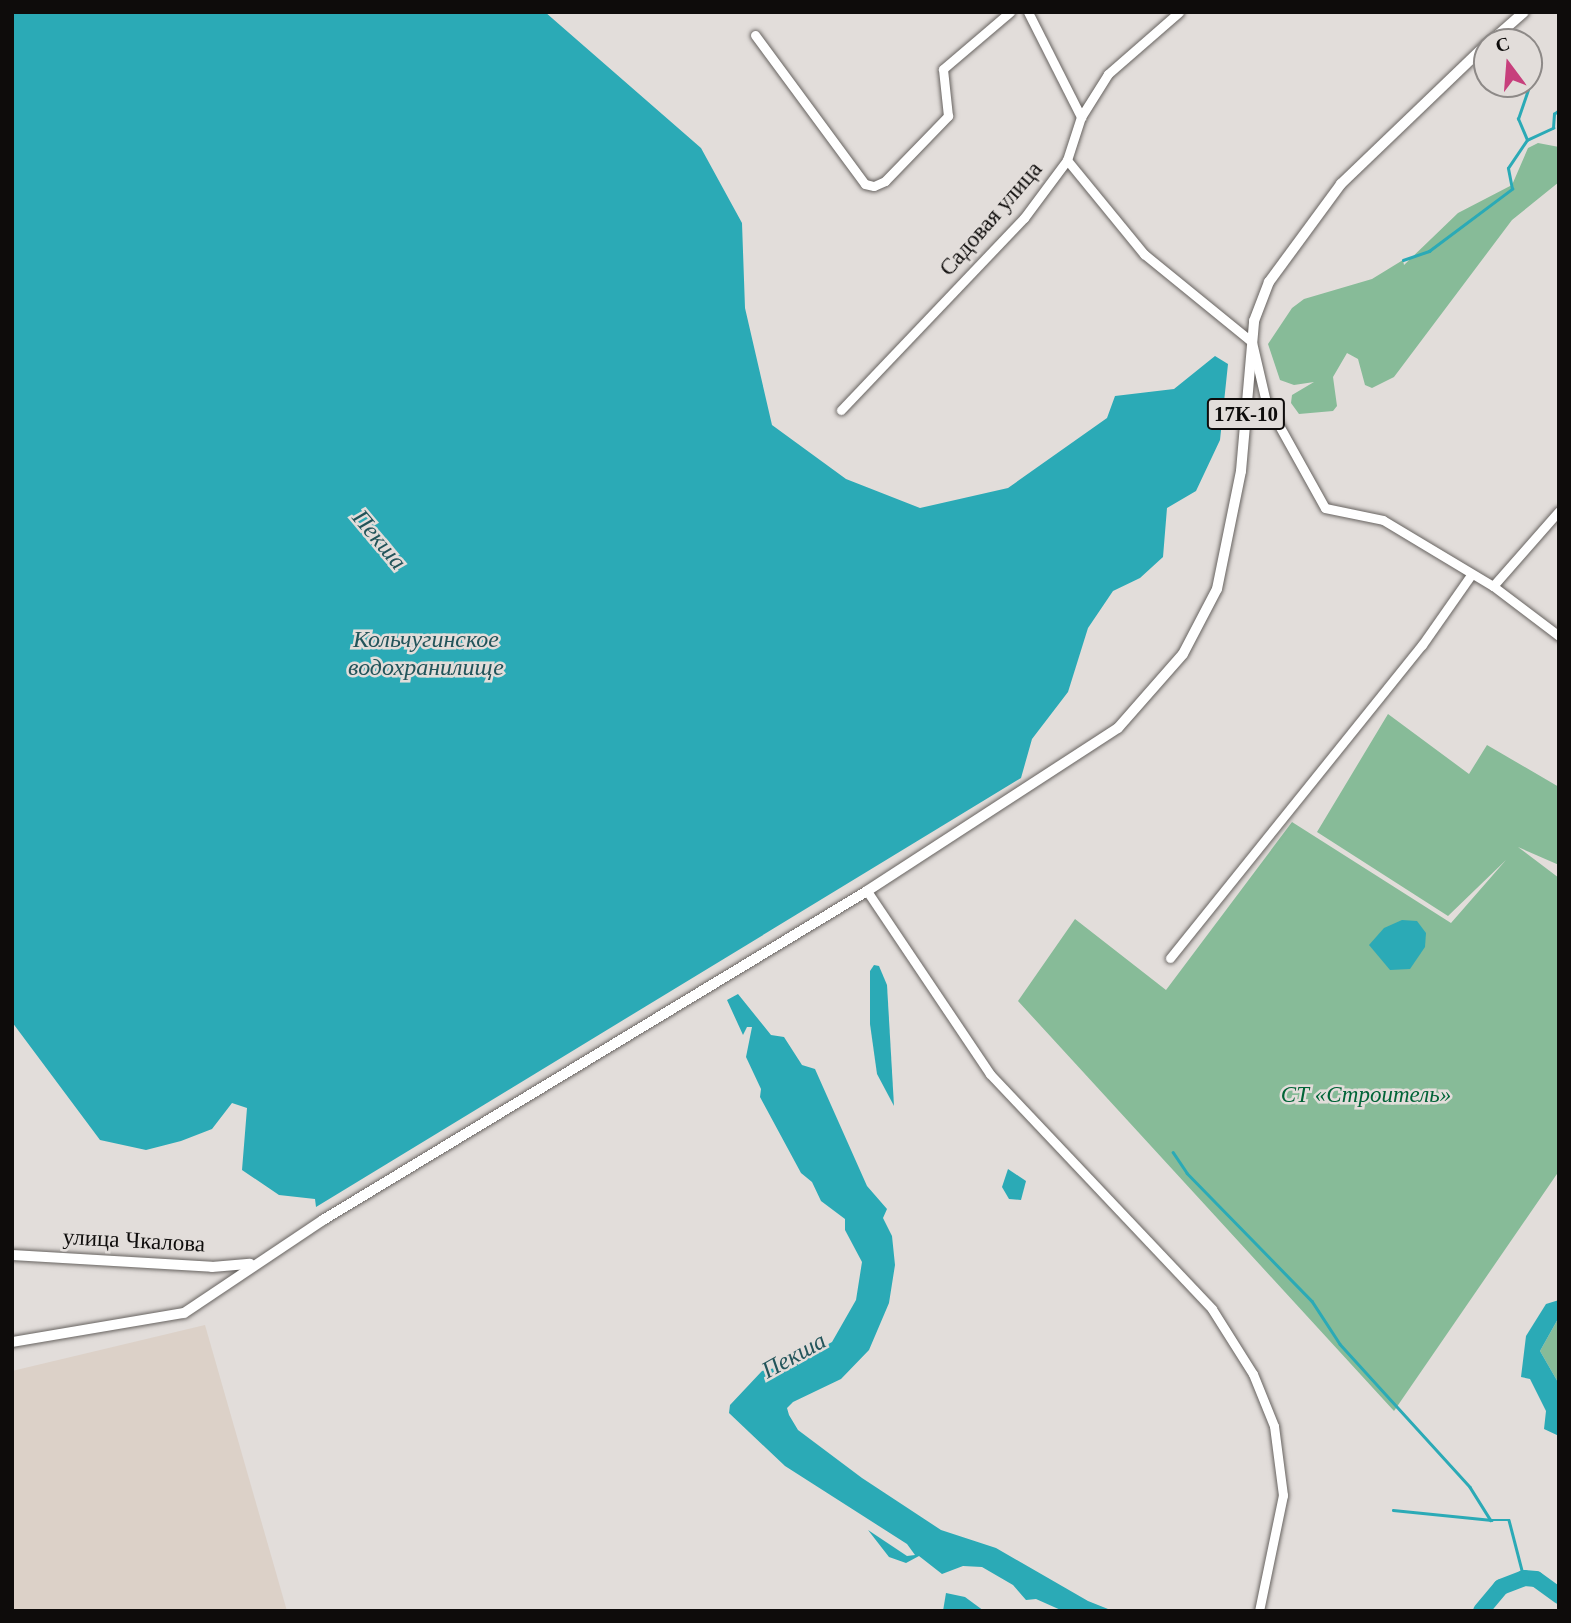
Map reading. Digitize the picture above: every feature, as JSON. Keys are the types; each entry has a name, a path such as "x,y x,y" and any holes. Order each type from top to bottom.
{"main road":[{"name":"17К-10","path":"1505,28 1524,12"},
{"name":"17К-10","path":"867,891 1029,790 1118,729 1166,676 1199,631 1217,589 1235,514 1252,342 1262,295 1311,220 1380,144 1473,57"},
{"path":"12,1342 184,1313 253,1263 867,891"},
{"name":"улица Чкалова","path":"12,1255 212,1267 253,1263"}],"street":[{"path":"755,35 865,184 874,186 885,181 948,116 943,69 1010,12"},
{"path":"1028,12 1081,117"},
{"name":"Садовая улица","path":"841,410 1024,218 1067,160 1081,117 1108,74 1179,12"},
{"path":"1067,160 1144,254 1252,342 1266,402 1325,508 1383,520 1493,586 1559,636"},
{"path":"1493,586 1559,511"},
{"path":"1170,958 1422,645 1471,575"},
{"path":"867,891 990,1074 1212,1309 1254,1374 1274,1426 1282,1472 1280,1524 1259,1611"}],"shaded area":[{"path":"205,1325 287,1611 12,1611 12,1371"}],"green space":[{"path":"1538,143 1559,147 1559,182 1512,220 1394,377 1372,388 1365,385 1358,359 1347,353 1333,377 1337,406 1333,411 1299,414 1291,403 1292,395 1314,382 1294,385 1280,380 1268,344 1292,308 1304,299 1372,279 1403,260 1404,265 1458,213 1512,185 1528,148"},
{"name":"СТ «Строитель»","path":"1388,714 1469,774 1487,745 1559,787 1559,865 1518,847 1559,878 1559,1171 1394,1411 1018,1001 1075,919 1166,990 1292,822 1451,923 1506,860 1448,916 1317,832"},
{"path":"1559,1317 1559,1384 1540,1351"}],"water":[{"name":"Кольчугинское водохранилище","path":"12,12 545,12 701,148 742,223 745,308 772,425 846,479 920,508 1008,488 1107,418 1115,396 1174,389 1215,356 1228,364 1220,440 1196,491 1167,508 1163,557 1140,578 1113,591 1088,628 1068,692 1032,739 1021,778 316,1207 315,1199 279,1195 242,1170 247,1108 232,1103 212,1129 181,1141 146,1150 100,1140 12,1022"},
{"path":"1402,920 1417,921 1426,933 1425,947 1410,969 1390,970 1369,945 1384,928"},
{"path":"874,965 879,966 887,985 894,1106 877,1074 870,1024 870,971"},
{"path":"738,994 771,1035 784,1037 802,1065 815,1069 867,1186 887,1209 883,1218 892,1236 895,1265 889,1303 869,1350 841,1379 793,1402 787,1408 798,1430 862,1478 941,1530 996,1548 1088,1601 1113,1611 1063,1611 1036,1599 1026,1600 1013,1585 982,1567 963,1566 942,1574 919,1556 906,1563 889,1557 868,1530 907,1556 915,1555 907,1544 785,1466 729,1413 730,1405 762,1371 792,1364 832,1342 856,1300 862,1262 845,1230 845,1219 821,1201 812,1182 801,1173 760,1097 761,1089 746,1057 752,1027 747,1027 743,1035 727,1000"},
{"path":"1008,1169 1026,1181 1021,1200 1009,1199 1002,1187"},
{"path":"1559,1300 1559,1317 1540,1351 1559,1384 1559,1436 1544,1429 1546,1411 1530,1379 1521,1377 1526,1336 1546,1304"},
{"path":"946,1593 965,1597 984,1611 943,1611"}],"waterway":[{"path":"1403,260 1429,251 1512,189 1508,168 1527,140 1518,119 1525,98"},
{"path":"1527,140 1553,128 1554,114 1559,110"},
{"path":"1173,1152 1187,1173 1312,1301 1340,1344 1470,1487 1491,1520 1509,1520 1524,1578"},
{"path":"1393,1510 1491,1520"},
{"name":"Пекша","path":"1481,1611 1501,1587 1524,1578 1536,1579 1559,1596"}]}
